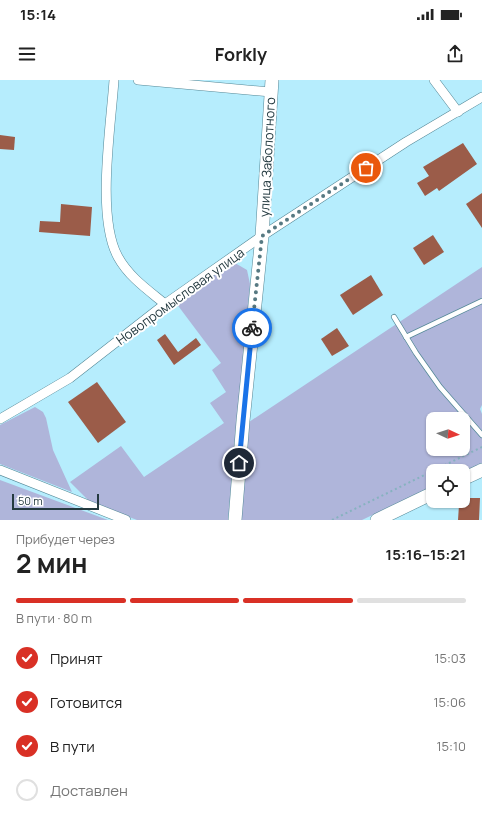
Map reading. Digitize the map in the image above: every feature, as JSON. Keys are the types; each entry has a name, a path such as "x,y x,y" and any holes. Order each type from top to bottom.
{"street":[{"path":"114,80 106,206 109,232 118,257 135,280 165,304"},
{"path":"138,80 272,86"},
{"path":"434,80 458,112"},
{"name":"улица Заболотного","path":"235,520 243,420 262,236 272,86"},
{"name":"Новопромысловая улица","path":"0,419 70,378 165,304 262,236 406,142 482,98"},
{"path":"0,470 126,520"},
{"path":"470,476 482,470"},
{"path":"378,520 426,497"}],"lane":[{"path":"406,336 482,301"},
{"path":"394,317 416,353 440,387 482,435"}],"path":[{"path":"332,520 482,447"}],"shaded area":[{"path":"235,263 247,270 250,284 228,520 137,520 90,502 70,482 121,446 144,477 224,423 210,403 226,392 212,370 221,363 176,303 228,265"},
{"path":"482,267 482,405 480,409 482,414 482,463 470,469 470,464 426,464 426,489 362,520 240,520 249,422"},
{"path":"35,407 43,412 46,418 53,450 72,492 0,464 0,425"},
{"path":"0,480 108,520 0,520"}],"building":[{"path":"0,135 15,137 14,150 0,149"},
{"path":"463,143 477,164 439,191 437,188 425,196 417,183 429,176 423,167"},
{"path":"482,193 482,228 466,204"},
{"path":"61,204 92,207 90,236 39,232 40,221 60,222"},
{"path":"433,235 444,252 424,265 413,248"},
{"path":"371,275 383,295 353,315 340,295"},
{"path":"337,328 349,346 332,356 321,339"},
{"path":"165,334 178,352 196,338 201,345 174,365 157,340"},
{"path":"97,382 126,422 98,443 68,402"},
{"path":"470,498 480,498 479,520 458,520 459,508 470,508"}],"way so far":[{"path":"252,328 262,236 366,168"}],"route":[{"path":"239,463 252,328"}]}
